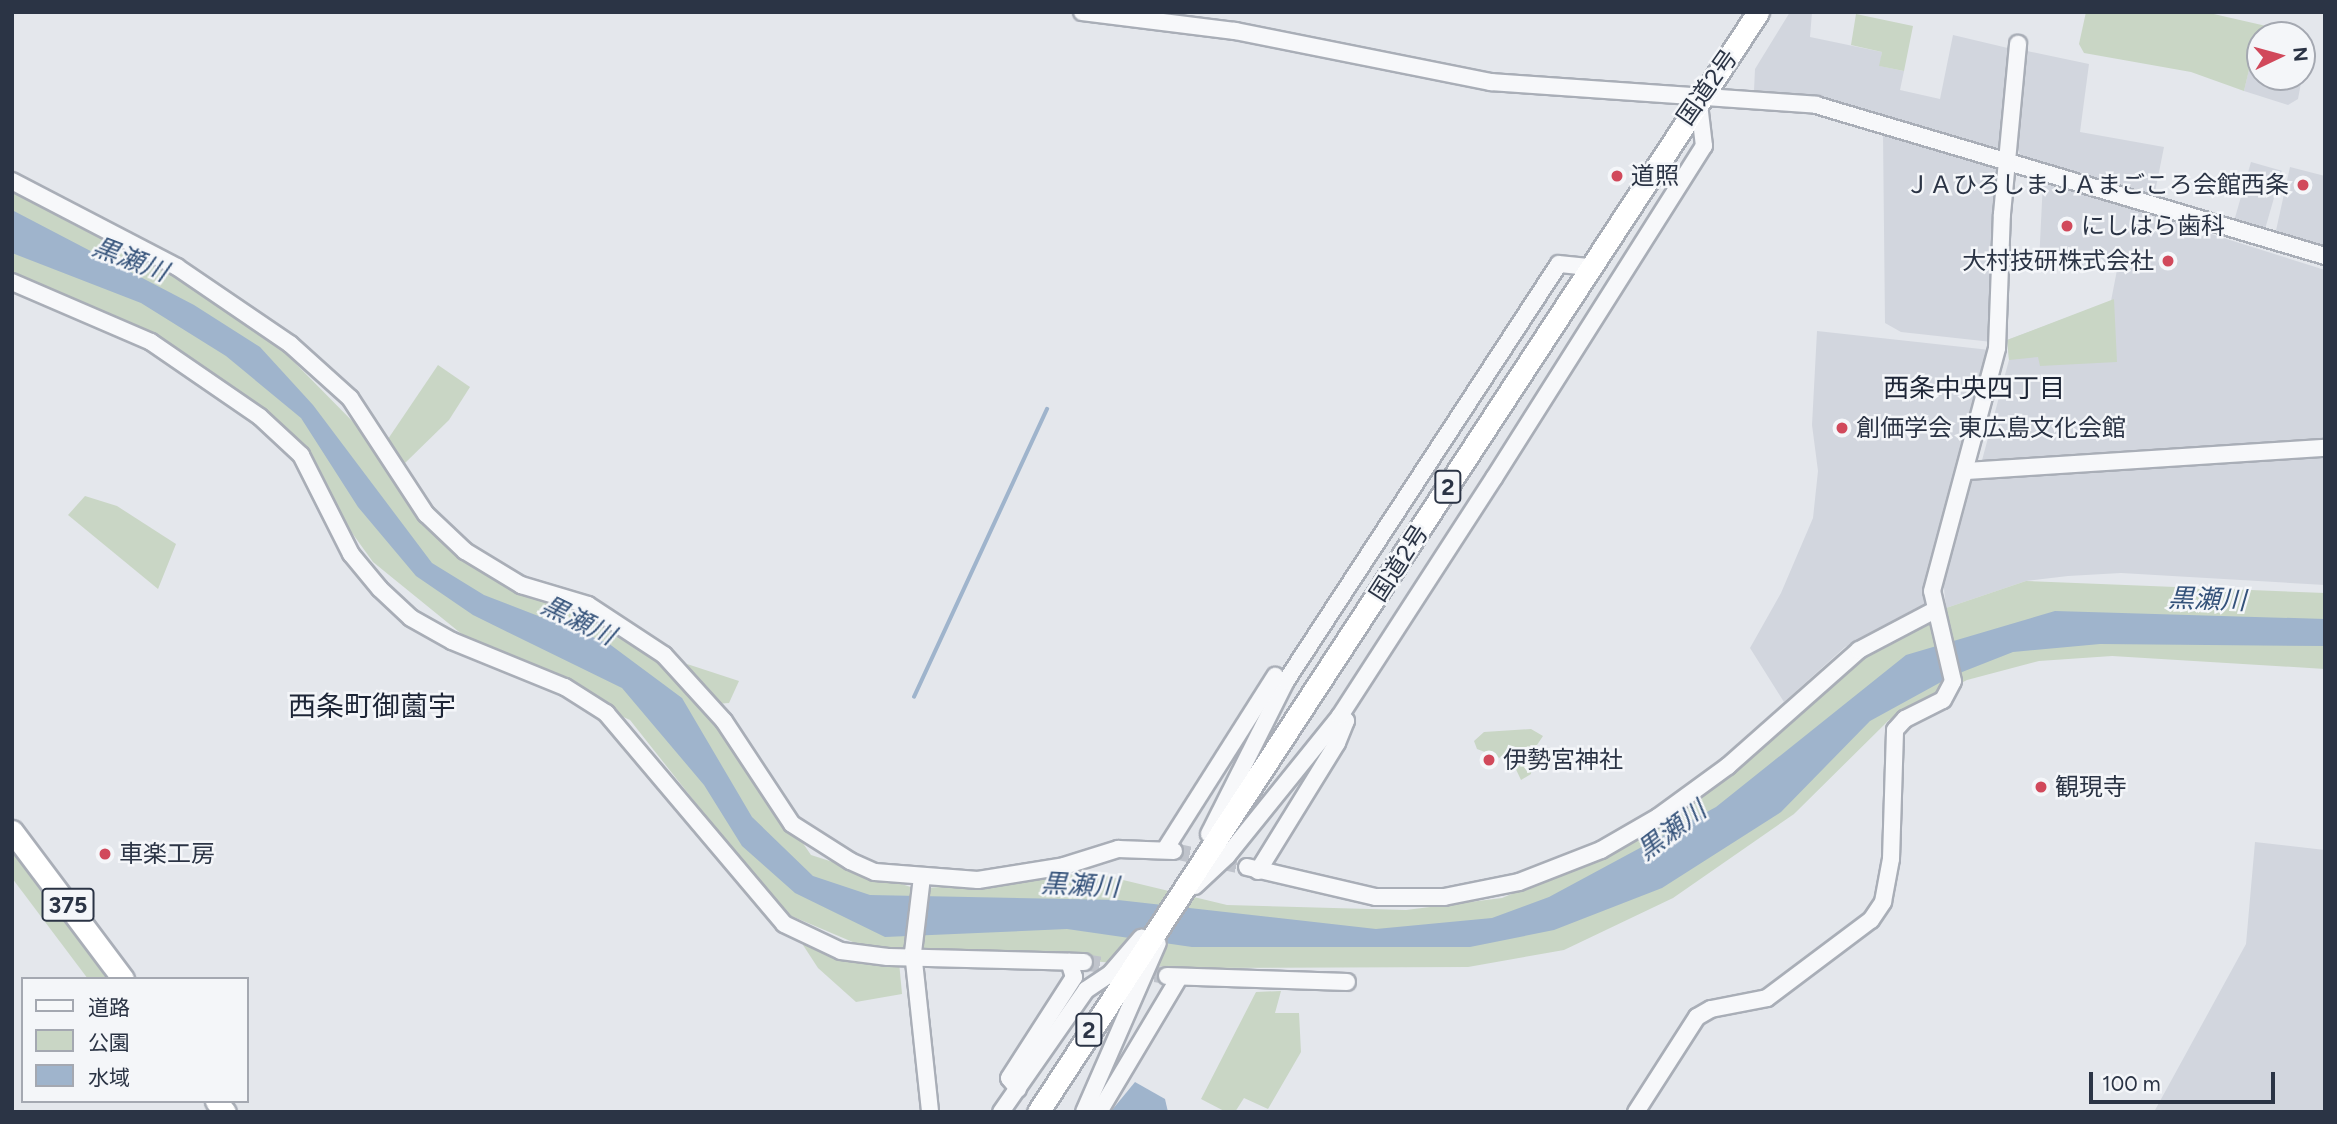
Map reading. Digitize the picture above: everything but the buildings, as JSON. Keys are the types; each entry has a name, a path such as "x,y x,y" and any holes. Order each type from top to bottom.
{"highway":[{"name":"国道2号","path":"1038,1112 1103,1007 1121,989 1143,950 1590,267 1700,94 1758,12"},
{"name":"375","path":"12,831 122,977"},
{"path":"1028,1112 1103,1007"},
{"path":"1048,1112 1103,1007"}],"street":[{"path":"1082,12 1235,32 1492,82 1700,94 1816,105 2010,159 2325,256"},
{"path":"1636,1112 1697,1017 1711,1009 1767,998 1879,913 1891,859 1895,730 1905,719 1943,700 1953,681 1933,611 1936,573 1967,471 1997,348 2018,44"},
{"path":"1193,875 1227,856 1340,716 1704,146 1698,121 1700,94"},
{"path":"12,181 177,267 290,344 350,398 426,514 465,551 522,585 588,605 664,655 724,721 792,824 874,872 920,883 1019,875 1118,849 1170,850 1275,676"},
{"path":"1193,875 1286,681 1559,264 1590,267"},
{"path":"12,282 151,342 260,417 301,455 351,554 380,589 411,618 442,635 565,687 606,713 784,924 841,951 1077,962 1074,977 1009,1077 1018,1089"},
{"path":"1967,471 2325,448"},
{"path":"1340,716 1346,721 1337,743 1253,869 1376,897 1444,897 1534,877 1601,850 1699,790 1859,650 1933,611"},
{"path":"920,883 914,955 930,1112"},
{"path":"1001,1112 1086,990 1143,950"},
{"path":"1084,1112 1143,950"},
{"path":"1099,1112 1173,977 1347,982"}],"shaded area":[{"path":"1790,12 1812,12 1810,37 1882,52 1880,66 1904,71 1900,90 1940,99 1953,35 2012,49 2004,152 1810,96 1754,91 1755,69"},
{"path":"2027,51 2089,64 2080,132 2164,147 2154,197 2021,157 2016,145 2022,55"},
{"path":"2246,82 2246,91 2300,91 2298,99 2288,105 2244,91"},
{"path":"1883,134 2003,167 1991,280 1992,342 1901,332 1885,323"},
{"path":"2251,162 2282,171 2264,231 2234,223"},
{"path":"2290,167 2325,176 2325,251 2275,235"},
{"path":"2043,181 2325,270 2325,441 1981,464 2009,360 2007,340 2111,301 2117,270 2039,263"},
{"path":"1817,331 1990,350 1924,590 1926,610 1845,647 1784,702 1750,648 1781,593 1813,518 1818,471 1812,425"},
{"path":"2325,454 2325,585 2121,573 2068,576 2026,581 1946,608 1943,579 1973,478"},
{"path":"2255,842 2325,850 2325,1112 2154,1112 2246,944"}],"green space":[{"path":"2086,12 2205,12 2246,21 2244,91 2191,72 2084,53 2079,44"},
{"path":"1856,14 1913,26 1904,71 1879,66 1882,52 1851,45"},
{"path":"12,187 70,223 244,311 363,432 438,539 588,605 691,680 811,855 917,889 1094,873 1227,905 1406,910 1502,898 1627,846 1697,800 1833,681 1903,630 1946,608 2026,581 2325,593 2325,669 2112,656 2039,661 1967,680 1889,720 1794,814 1673,898 1564,950 1468,967 1180,968 987,953 888,957 782,912 630,720 490,657 373,562 329,501 302,451 102,316 12,278"},
{"path":"2114,299 2117,362 2040,366 2038,357 2009,360 2007,340"},
{"path":"438,365 470,387 449,420 403,465 388,439"},
{"path":"85,496 117,506 176,544 158,589 68,515"},
{"path":"687,664 739,681 729,703 715,704"},
{"path":"1531,729 1543,736 1533,751 1531,774 1521,780 1513,763 1477,749 1474,741 1484,732"},
{"path":"12,844 112,977 86,977 12,878"},
{"path":"803,935 899,962 902,994 856,1002 818,968 803,945"},
{"path":"1281,991 1275,1013 1299,1013 1301,1052 1268,1109 1244,1098 1235,1112 1226,1112 1201,1099 1256,992"}],"water":[{"name":"黒瀬川","path":"12,210 194,305 260,347 313,405 432,563 484,595 608,643 682,698 752,817 813,876 870,895 1118,900 1376,929 1492,918 1549,897 1716,807 1906,655 2055,611 2325,619 2325,646 2100,644 2013,652 1952,676 1870,721 1781,812 1662,888 1554,930 1470,947 1192,947 1067,929 885,937 795,893 742,846 704,785 622,688 473,615 416,576 358,507 301,418 226,356 141,303 12,253"},
{"path":"1135,1082 1165,1099 1168,1112 1112,1110"}],"waterway":[{"path":"914,697 1047,409"}],"tunnel":[{"path":"1174,851 1247,867"},
{"path":"1084,962 1167,976"}],"place":[{"name":"道照","path":"1617,176"},
{"name":"ＪＡひろしまＪＡまごころ会館西条","path":"2303,185"},
{"name":"にしはら歯科","path":"2067,226"},
{"name":"大村技研株式会社","path":"2168,261"},
{"name":"創価学会 東広島文化会館","path":"1842,428"},
{"name":"伊勢宮神社","path":"1489,760"},
{"name":"観現寺","path":"2041,787"},
{"name":"車楽工房","path":"105,854"}],"district":[{"name":"西条中央四丁目","path":"1974,389"},
{"name":"西条町御薗宇","path":"372,706"}]}
